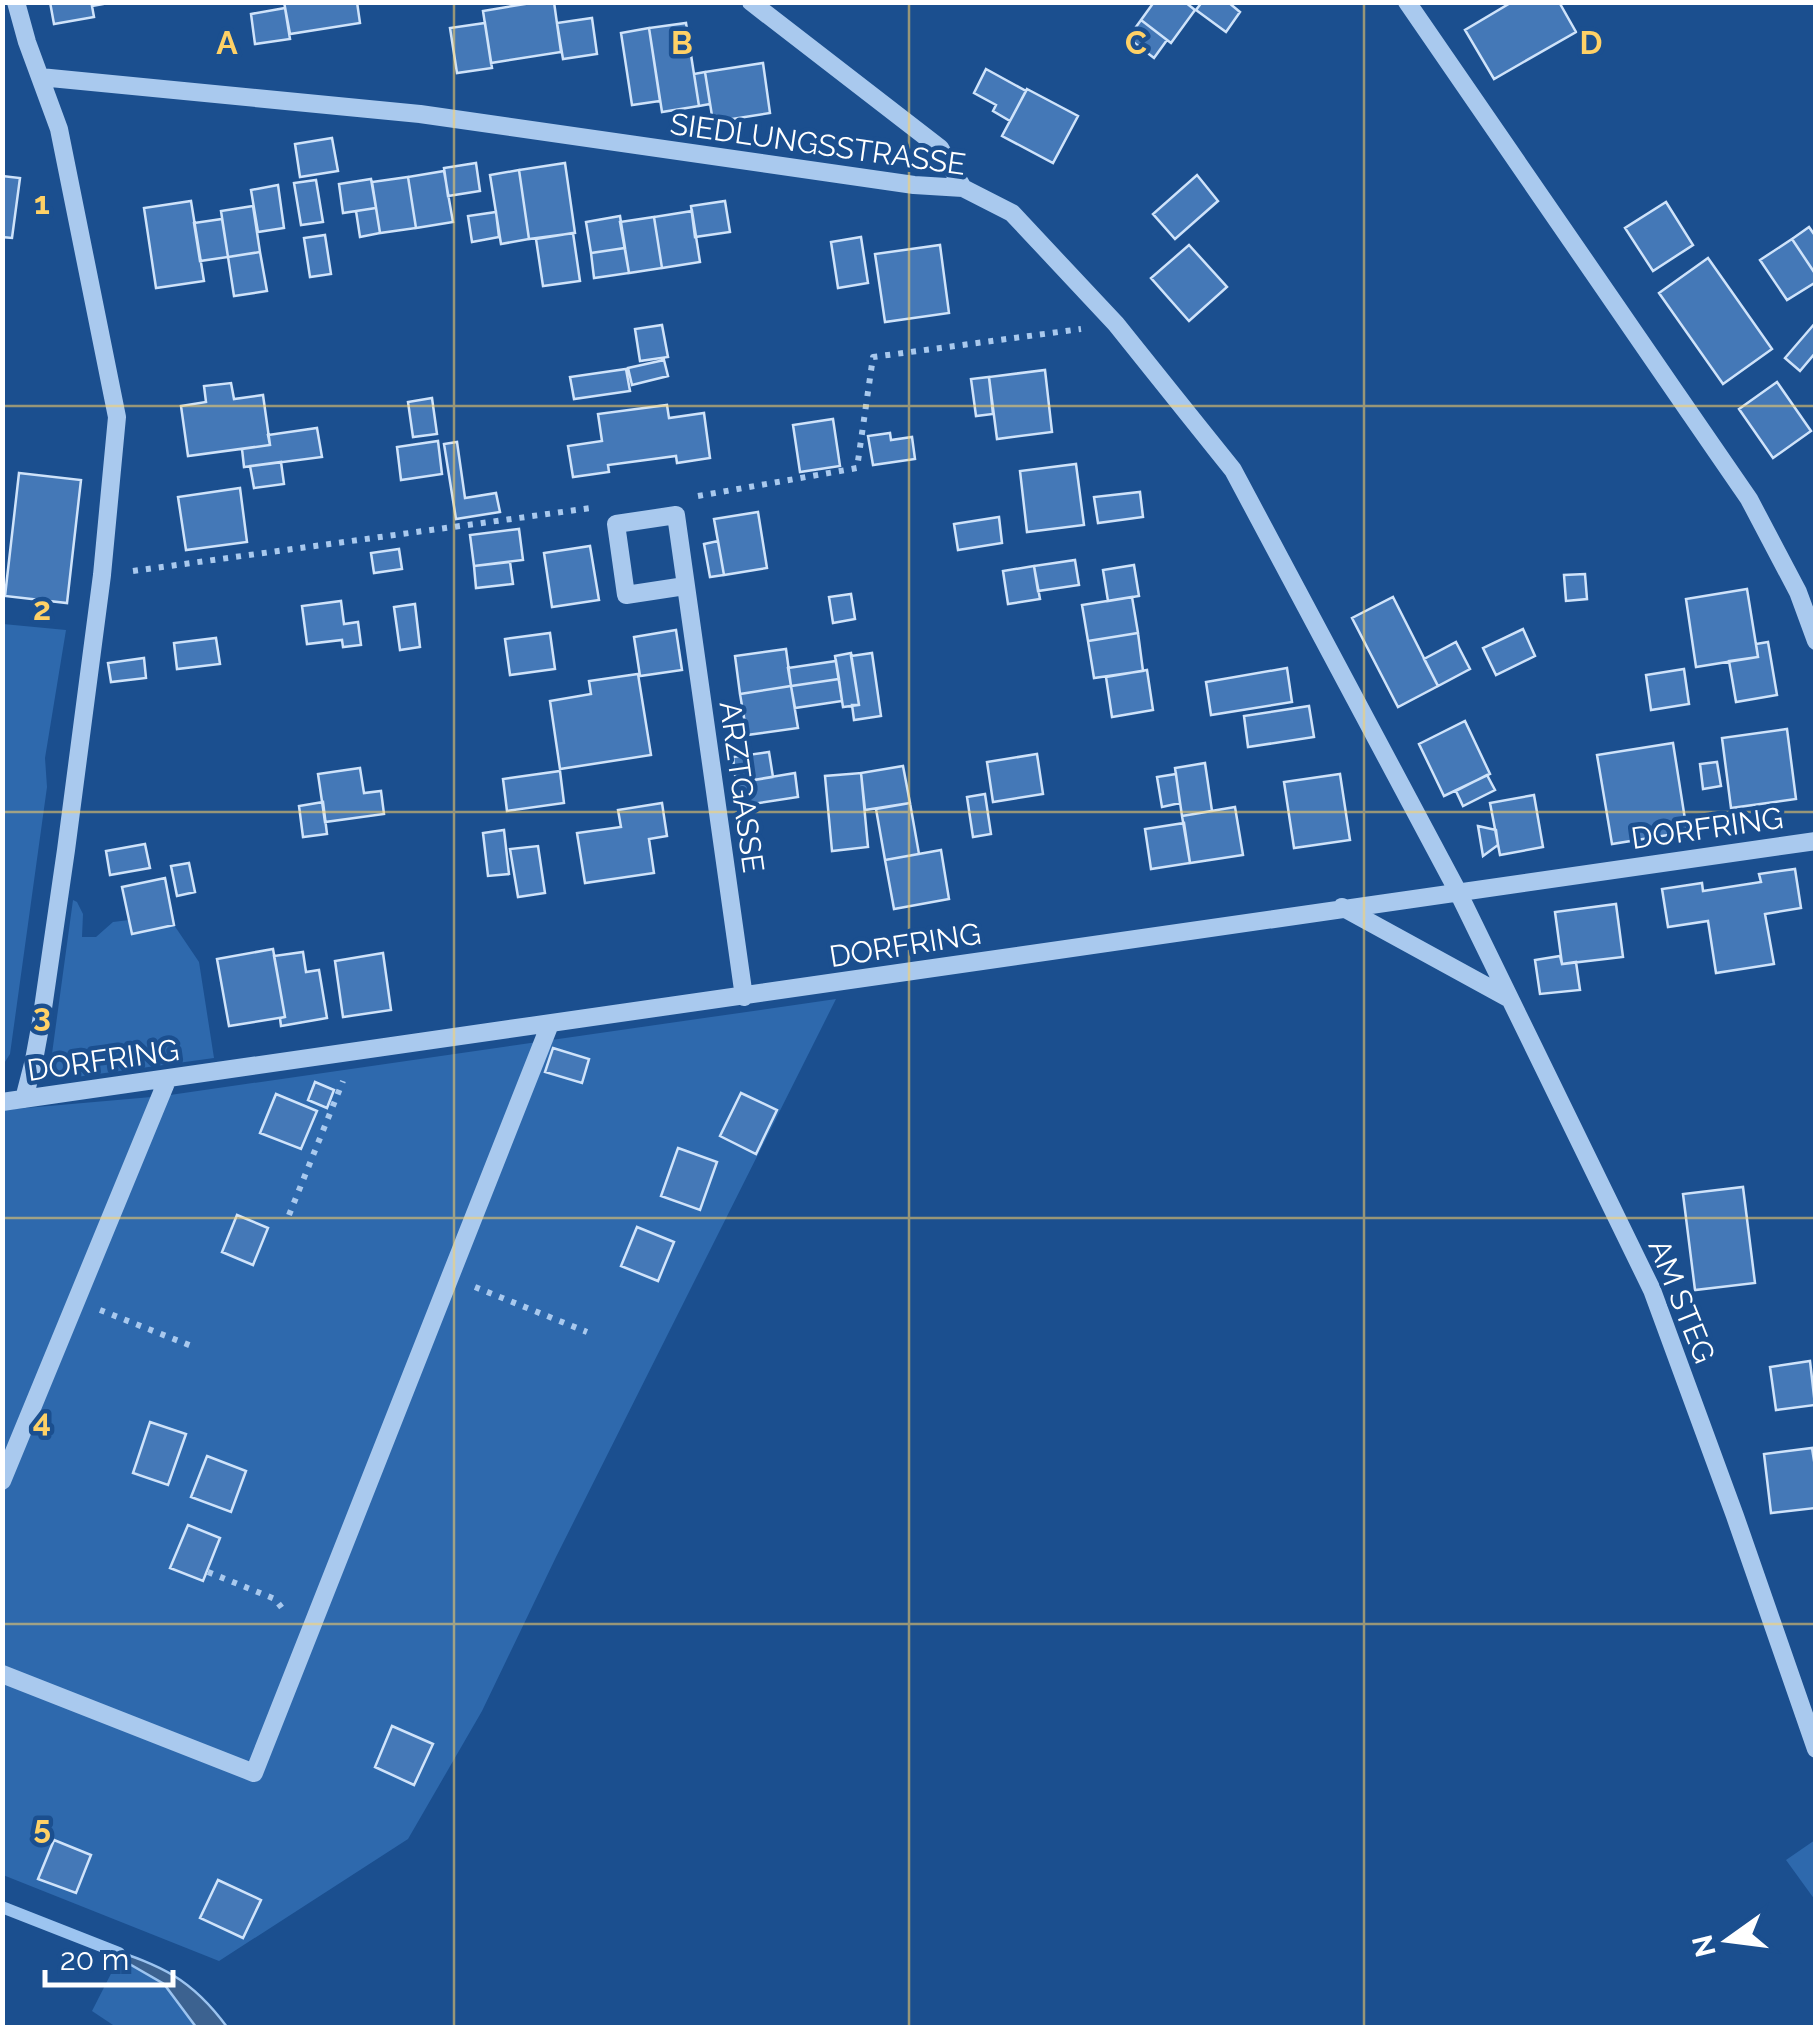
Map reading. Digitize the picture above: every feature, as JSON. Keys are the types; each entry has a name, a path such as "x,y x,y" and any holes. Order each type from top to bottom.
{"street":[{"path":"16,2 26,42 59,129 117,417 102,575 41,1022 24,1099"},
{"path":"751,2 940,148 963,188"},
{"path":"1407,2 1748,498 1798,592 1816,641"},
{"name":"SIEDLUNGSSTRASSE","path":"40,77 420,114 914,185 963,188 1012,213 1116,324 1233,470 1457,890"},
{"path":"676,515 616,524 626,596 686,586"},
{"name":"ARZTGASSE","path":"676,515 744,997"},
{"name":"DORFRING","path":"2,1102 1816,840"},
{"name":"AM STEG","path":"1457,890 1652,1290 1816,1750"},
{"path":"1342,907 1510,999"},
{"path":"2,1674 254,1773 550,1024"},
{"path":"2,1481 168,1078"}],"path":[{"path":"676,515 688,498 857,468 873,357 1116,324"},
{"path":"102,575 608,506 616,524"},
{"path":"289,1215 355,1052"},
{"path":"451,1277 587,1332"},
{"path":"76,1300 194,1347"},
{"path":"208,1572 274,1599 284,1611 314,1623"}],"shaded area":[{"path":"3,624 66,630 45,758 47,787 10,1054 3,1065"},
{"path":"73,900 83,914 82,937 96,937 113,922 129,920 132,934 174,925 199,962 214,1058 76,1077 59,1074 51,1061"},
{"path":"836,999 482,1711 408,1839 219,1961 3,1875 3,1110 163,1096"},
{"path":"1815,1840 1815,1900 1786,1860"},
{"path":"105,1947 143,1961 188,1985 227,2027 196,2027 164,1984"},
{"path":"119,1958 164,1984 196,2027 116,2027 92,2011"}],"building":[{"path":"50,2 114,2 92,6 94,17 54,24"},
{"path":"284,2 357,2 360,23 290,34"},
{"path":"554,2 561,52 491,63 483,11"},
{"path":"1154,2 1185,2 1195,10 1171,43 1141,20"},
{"path":"1202,2 1228,2 1240,12 1226,32 1196,10"},
{"path":"1512,2 1559,2 1576,32 1494,79 1465,30"},
{"path":"285,8 290,39 255,44 251,14"},
{"path":"592,18 597,54 563,59 557,23"},
{"path":"1141,20 1167,40 1154,58 1128,38"},
{"path":"485,23 492,68 457,73 450,28"},
{"path":"686,23 699,106 662,112 649,28"},
{"path":"649,28 660,101 632,105 621,33"},
{"path":"763,63 770,113 713,122 705,72"},
{"path":"986,69 1026,91 1010,121 993,111 996,105 974,93"},
{"path":"705,72 710,104 699,106 694,74"},
{"path":"1027,89 1078,116 1053,163 1002,136"},
{"path":"332,138 338,171 300,177 295,144"},
{"path":"476,163 480,191 448,196 444,168"},
{"path":"565,163 575,233 529,239 519,170"},
{"path":"519,170 529,239 501,244 490,175"},
{"path":"444,171 453,222 416,228 408,177"},
{"path":"1197,175 1218,201 1175,239 1153,214"},
{"path":"2,176 20,178 12,238 2,237"},
{"path":"408,177 416,228 380,233 372,182"},
{"path":"371,179 376,208 343,213 339,184"},
{"path":"316,180 323,222 301,225 294,183"},
{"path":"278,185 284,228 258,232 251,190"},
{"path":"191,201 204,281 156,288 144,208"},
{"path":"725,201 730,232 695,237 691,206"},
{"path":"1666,202 1693,245 1653,271 1625,228"},
{"path":"253,206 260,252 228,257 221,211"},
{"path":"376,208 380,233 360,237 356,211"},
{"path":"692,211 700,262 662,268 654,217"},
{"path":"496,212 499,237 472,242 468,216"},
{"path":"620,216 625,248 591,253 586,222"},
{"path":"654,217 662,268 629,273 620,222"},
{"path":"222,219 228,257 200,261 194,223"},
{"path":"1809,227 1816,237 1816,275 1792,239"},
{"path":"573,233 580,281 543,286 536,239"},
{"path":"325,235 331,274 310,277 304,238"},
{"path":"861,237 868,283 838,288 831,242"},
{"path":"1792,239 1816,275 1816,282 1787,300 1760,260"},
{"path":"940,245 949,313 885,322 875,254"},
{"path":"1189,245 1227,287 1189,321 1151,278"},
{"path":"625,248 629,273 594,278 591,253"},
{"path":"260,252 267,291 234,296 228,257"},
{"path":"1708,258 1772,349 1723,384 1659,293"},
{"path":"1816,322 1816,352 1800,371 1785,358"},
{"path":"662,325 668,357 640,361 635,329"},
{"path":"664,360 668,376 632,385 628,368"},
{"path":"626,369 630,391 574,399 570,377"},
{"path":"1045,370 1052,432 997,439 989,377"},
{"path":"989,377 993,414 976,416 971,379"},
{"path":"1777,382 1811,431 1773,458 1739,409"},
{"path":"231,383 234,399 263,395 270,445 188,456 181,406 206,402 204,386"},
{"path":"432,398 437,434 413,437 408,402"},
{"path":"667,405 669,418 704,413 710,458 677,463 676,456 608,465 609,472 573,477 568,446 602,441 598,414"},
{"path":"833,419 840,466 800,472 793,425"},
{"path":"317,428 322,457 244,467 242,449 270,445 268,435"},
{"path":"890,433 891,440 912,437 915,459 873,465 868,436"},
{"path":"438,441 442,474 401,480 397,447"},
{"path":"457,442 465,498 496,493 500,512 456,519 444,444"},
{"path":"281,462 284,484 254,488 250,466"},
{"path":"1076,464 1084,525 1027,532 1020,471"},
{"path":"19,473 81,480 67,603 5,596"},
{"path":"240,488 247,542 186,550 178,497"},
{"path":"1140,492 1143,517 1098,523 1094,497"},
{"path":"758,512 767,568 724,575 714,519"},
{"path":"999,517 1002,543 958,550 954,524"},
{"path":"519,529 523,560 474,566 470,535"},
{"path":"718,541 724,575 710,577 704,544"},
{"path":"590,546 599,600 552,607 544,553"},
{"path":"399,549 402,569 374,573 371,553"},
{"path":"1075,560 1079,585 1038,591 1034,566"},
{"path":"510,562 513,584 476,588 474,566"},
{"path":"1134,565 1139,596 1108,601 1103,570"},
{"path":"1034,566 1040,599 1008,604 1003,571"},
{"path":"1585,574 1587,599 1566,601 1564,575"},
{"path":"1747,589 1758,657 1696,667 1686,599"},
{"path":"851,594 855,619 833,623 829,597"},
{"path":"1132,597 1138,633 1088,641 1082,605"},
{"path":"1393,597 1438,686 1398,707 1352,618"},
{"path":"341,601 344,624 358,622 361,645 343,647 342,640 307,644 302,606"},
{"path":"415,604 420,647 400,650 394,607"},
{"path":"1523,629 1535,656 1496,675 1483,648"},
{"path":"676,630 682,670 640,676 634,637"},
{"path":"550,633 555,669 510,675 505,639"},
{"path":"1138,633 1143,671 1094,678 1088,641"},
{"path":"216,638 220,664 177,669 174,643"},
{"path":"1456,642 1470,669 1438,686 1424,659"},
{"path":"1768,642 1777,695 1736,702 1729,661 1758,657 1756,644"},
{"path":"786,649 791,686 740,694 735,656"},
{"path":"851,653 859,705 843,707 835,656"},
{"path":"872,653 881,716 854,720 852,705 859,705 851,656"},
{"path":"144,658 146,678 111,682 108,663"},
{"path":"836,661 839,679 791,686 788,668"},
{"path":"1287,668 1292,702 1211,715 1206,682"},
{"path":"1684,669 1689,704 1651,710 1646,675"},
{"path":"1147,670 1153,710 1112,717 1106,677"},
{"path":"638,674 651,755 560,769 550,701 591,694 589,681"},
{"path":"839,679 842,701 795,708 791,686"},
{"path":"791,686 798,728 747,735 740,694"},
{"path":"1309,706 1314,737 1248,747 1244,716"},
{"path":"1465,721 1490,774 1444,796 1419,744"},
{"path":"1787,729 1796,799 1731,808 1722,738"},
{"path":"1673,743 1687,832 1612,844 1597,755"},
{"path":"769,752 773,777 736,783 733,757"},
{"path":"1037,754 1043,794 993,802 987,762"},
{"path":"1717,762 1721,786 1703,789 1700,764"},
{"path":"1205,763 1212,811 1182,816 1175,768"},
{"path":"903,766 910,803 865,810 861,773"},
{"path":"360,768 364,793 381,791 384,814 325,822 318,774"},
{"path":"560,771 564,803 507,811 503,779"},
{"path":"795,773 798,797 740,806 736,783"},
{"path":"861,773 868,847 832,851 825,776"},
{"path":"1176,774 1180,803 1162,807 1157,777"},
{"path":"1340,774 1350,840 1294,848 1284,782"},
{"path":"1487,775 1495,790 1463,806 1456,791"},
{"path":"985,794 991,834 973,837 967,797"},
{"path":"1534,795 1543,847 1500,855 1490,803"},
{"path":"323,802 327,834 303,837 299,806"},
{"path":"662,803 667,836 649,839 654,873 585,883 577,833 621,827 618,810"},
{"path":"910,803 919,854 885,860 876,809"},
{"path":"1235,807 1243,855 1190,863 1182,816"},
{"path":"1184,823 1190,863 1151,869 1145,829"},
{"path":"1478,826 1496,830 1498,845 1483,856"},
{"path":"504,830 509,874 488,876 483,833"},
{"path":"145,844 150,868 110,875 106,851"},
{"path":"538,846 545,893 518,897 510,849"},
{"path":"941,850 949,899 894,909 885,860"},
{"path":"189,863 195,892 177,896 171,866"},
{"path":"1795,869 1801,908 1765,914 1774,964 1716,973 1708,921 1668,927 1662,889 1702,883 1703,891 1761,882 1759,874"},
{"path":"165,878 174,925 132,934 122,887"},
{"path":"1616,904 1623,957 1562,964 1555,912"},
{"path":"273,949 285,1017 229,1026 217,959"},
{"path":"303,952 306,972 319,970 327,1018 281,1026 280,1018 285,1017 274,956"},
{"path":"383,953 391,1010 343,1017 335,961"},
{"path":"1560,956 1562,964 1576,962 1580,990 1540,994 1535,960"},
{"path":"553,1048 589,1059 582,1083 545,1072"},
{"path":"315,1082 334,1090 327,1108 308,1100"},
{"path":"741,1093 777,1110 756,1154 720,1136"},
{"path":"276,1094 317,1111 301,1149 260,1133"},
{"path":"678,1148 717,1162 700,1210 661,1196"},
{"path":"1743,1187 1755,1283 1695,1290 1683,1194"},
{"path":"237,1215 268,1228 253,1265 222,1252"},
{"path":"637,1227 674,1242 658,1281 621,1266"},
{"path":"1810,1361 1815,1405 1776,1410 1770,1367"},
{"path":"150,1422 186,1434 168,1485 133,1473"},
{"path":"1812,1448 1816,1508 1771,1513 1764,1454"},
{"path":"207,1456 246,1471 231,1512 191,1497"},
{"path":"188,1525 220,1538 203,1581 170,1568"},
{"path":"392,1726 433,1744 414,1785 375,1767"},
{"path":"54,1840 91,1855 76,1893 38,1879"},
{"path":"218,1880 261,1900 243,1938 200,1918"}],"waterway":[{"path":"2,1907 119,1953"}]}
